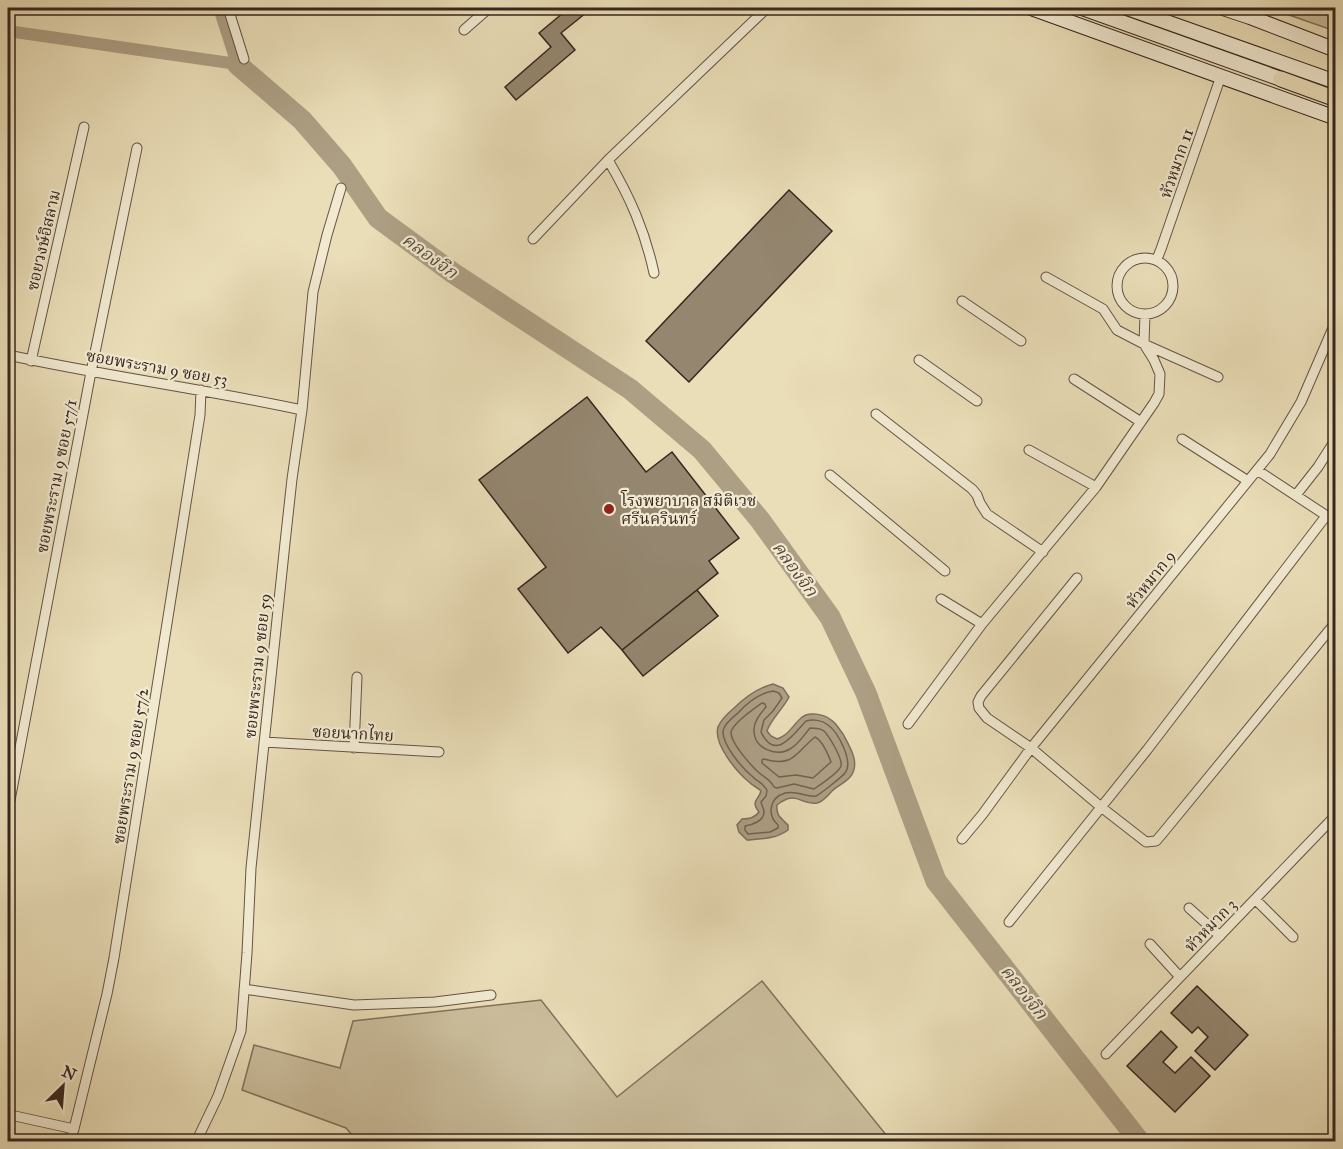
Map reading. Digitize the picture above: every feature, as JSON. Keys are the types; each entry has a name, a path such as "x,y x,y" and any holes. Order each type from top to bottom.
{"main road":[{"path":"1031,8 1335,118"},
{"path":"1082,8 1335,99"},
{"path":"1127,8 1335,82"},
{"path":"1223,8 1251,12 1335,50"}],"street":[{"path":"228,8 243,59"},
{"path":"464,30 489,8"},
{"path":"533,238 608,160 767,8"},
{"name":"หัวหมาก 11","path":"1157,259 1221,76"},
{"name":"ซอยวงษ์อิสลาม","path":"31,361 84,127"},
{"name":"ซอยพระราม 9 ซอย 57/1","path":"8,811 91,372 137,148"},
{"path":"608,160 635,212 654,273"},
{"name":"ซอยพระราม 9 ซอย 59","path":"196,1142 218,1096 241,1031 251,868 313,292 341,188"},
{"path":"1148,257 1157,259 1171,272 1174,291 1164,308 1156,313 1145,314 1128,309 1118,294 1117,284 1123,267 1130,261 1148,257"},
{"path":"1046,277 1103,309 1117,330 1218,376"},
{"path":"962,301 1021,341"},
{"path":"908,724 982,624 1096,487 1159,394 1160,374 1144,344 1145,314"},
{"name":"หัวหมาก 9","path":"962,839 1031,748 1270,454 1301,402 1335,321"},
{"name":"ซอยพระราม 9 ซอย 53","path":"8,356 237,396 302,410"},
{"path":"919,360 977,401"},
{"path":"1074,379 1141,422"},
{"name":"ซอยพระราม 9 ซอย 57/2","path":"69,1142 114,958 196,438 201,390"},
{"path":"876,414 972,489 987,514 1043,552"},
{"path":"1182,439 1248,481"},
{"path":"1296,495 1318,467 1335,439"},
{"path":"1029,450 1096,487"},
{"path":"1257,470 1335,522"},
{"path":"830,475 945,571"},
{"path":"1009,922 1154,741 1326,516"},
{"path":"1077,578 981,696 978,702 979,708 987,718 1031,748 1146,842 1156,841 1335,622"},
{"path":"941,599 982,624"},
{"path":"354,748 357,677"},
{"name":"ซอยนากไทย","path":"264,742 439,752"},
{"name":"หัวหมาก 3","path":"1106,1054 1335,815"},
{"path":"1255,899 1293,937"},
{"path":"1189,908 1220,936"},
{"path":"1150,944 1180,977"},
{"path":"244,989 354,1005 435,1002 491,995"},
{"path":"15,1116 74,1129"}],"shaded area":[{"path":"1269,8 1335,8 1335,31"},
{"path":"762,981 891,1141 357,1141 346,1128 242,1090 254,1045 340,1068 353,1021 541,1000 617,1097"}],"water":[{"path":"773,684 783,688 789,697 767,731 771,736 781,738 804,716 816,714 824,716 843,734 849,744 855,767 848,779 817,803 789,798 777,805 778,814 788,825 788,830 773,837 747,840 739,832 737,825 742,819 752,818 759,812 755,802 761,791 744,777 727,757 719,741 718,727 726,715 746,697"}],"building":[{"path":"569,8 592,8 561,33 575,50 516,100 505,87 551,47 539,33"},
{"path":"789,190 832,231 689,382 646,341"},
{"name":"โรงพยาบาล สมิติเวช ศรีนครินทร์","path":"587,397 646,472 672,452 739,538 709,561 718,573 622,650 601,627 568,653 518,589 546,567 479,480"},
{"path":"697,590 718,616 643,676 622,650"},
{"path":"1197,986 1248,1035 1215,1070 1195,1051 1208,1037 1198,1027 1192,1033 1171,1013"},
{"path":"1161,1031 1177,1047 1163,1062 1175,1073 1191,1057 1210,1076 1175,1112 1127,1066"}],"waterway":[{"path":"8,31 237,64 219,8"},
{"name":"คลองจิก","path":"237,64 302,120 342,166 378,218 453,273 630,389 702,450 760,520 830,617 866,693 936,881 1140,1142"}],"place":[{"name":"โรงพยาบาล สมิติเวช ศรีนครินทร์","path":"609,509"}]}
